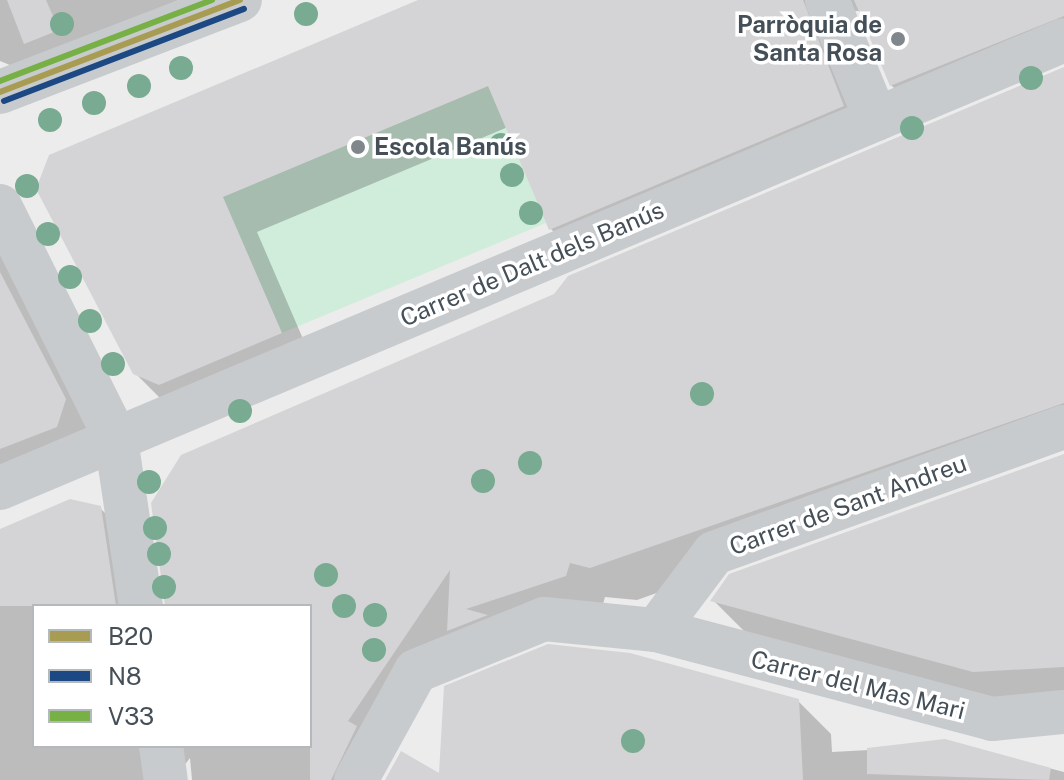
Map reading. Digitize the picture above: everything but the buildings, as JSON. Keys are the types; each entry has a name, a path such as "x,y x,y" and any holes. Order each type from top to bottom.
{"street":[{"path":"0,92 240,0"},
{"path":"827,0 876,119"},
{"name":"Carrer de Dalt dels Banús","path":"0,488 1064,40"},
{"path":"0,206 116,439 141,604"},
{"name":"Carrer de Sant Andreu","path":"656,630 714,553 1064,427"},
{"path":"356,780 416,671 544,619 656,630"},
{"name":"Carrer del Mas Mari","path":"656,630 992,719 1064,712"},
{"path":"161,748 166,780"}],"green space":[{"path":"489,86 546,223 282,333 222,196"}],"transit line":[{"name":"V33","path":"0,81 212,0"},
{"name":"B20","path":"0,92 240,0"},
{"name":"N8","path":"4,101 244,9"}],"place":[{"name":"Parròquia de Santa Rosa","path":"898,39"},
{"name":"Escola Banús","path":"358,147"}]}
